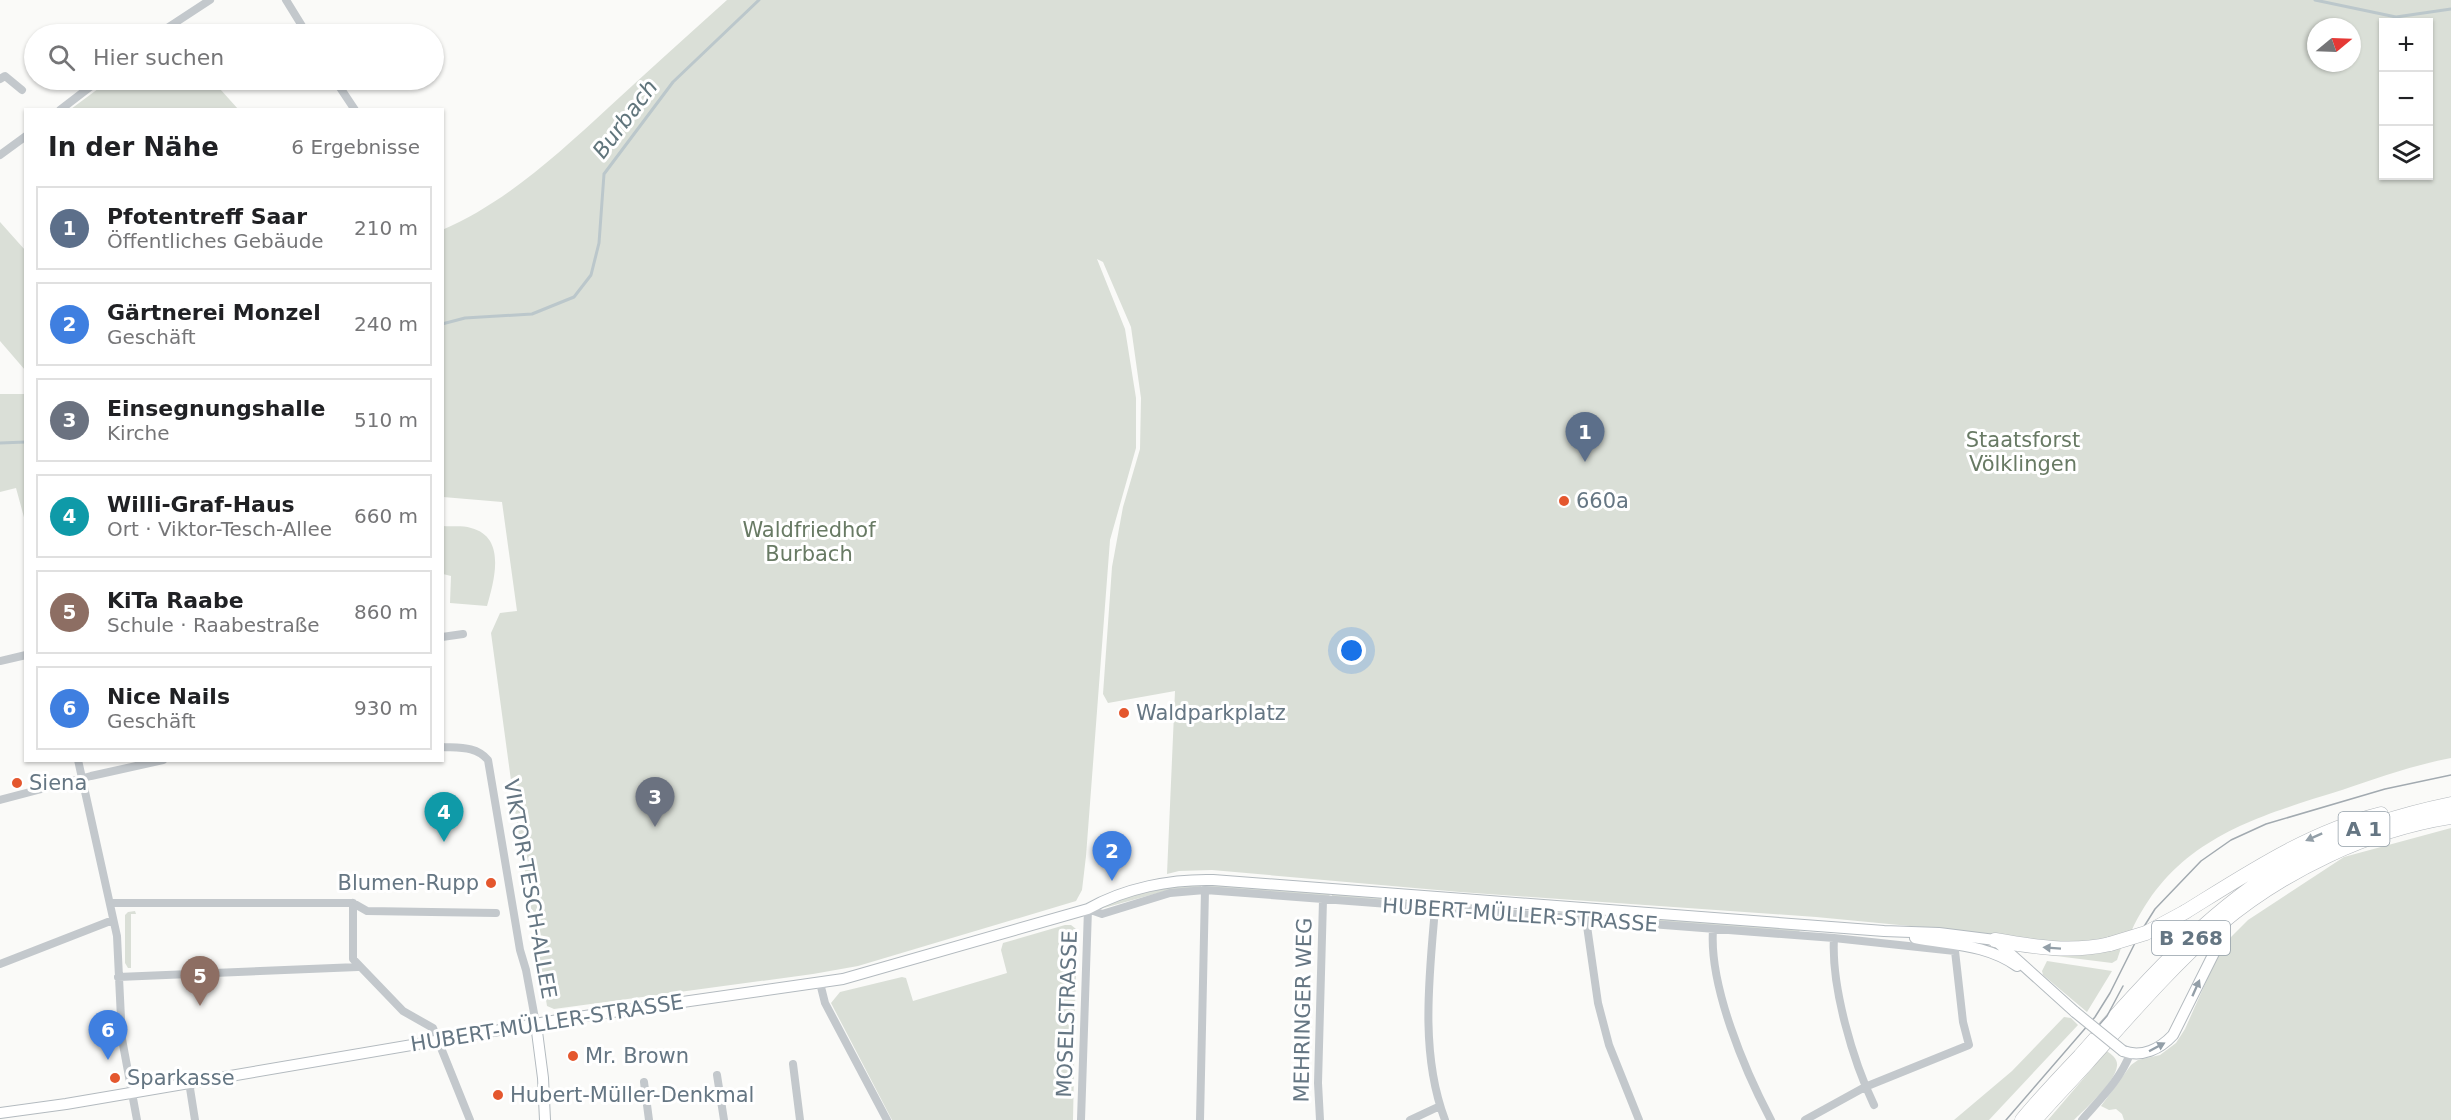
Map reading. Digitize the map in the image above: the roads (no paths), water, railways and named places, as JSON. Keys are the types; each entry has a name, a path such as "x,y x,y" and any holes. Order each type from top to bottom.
{"highway":[{"name":"A 1","path":"2282,868 2308,853 2367,827 2451,803"},
{"path":"1995,940 2059,949 2081,949 2110,944 2146,933 2288,850 2335,828 2411,807 2451,803"},
{"name":"A 1","path":"2269,890 2346,847 2397,829 2451,817"},
{"name":"B 268","path":"2022,1120 2148,978 2235,901 2282,868"},
{"path":"2223,935 2257,905 2269,890"},
{"name":"B 268","path":"2035,1120 2156,985 2231,916 2269,890"}],"main road":[{"name":"HUBERT-MÜLLER-STRASSE","path":"0,1113 536,1024 820,983 855,976 1088,909 1102,902 1161,884 1187,880 1213,880 1884,932 1939,933 1995,940 2075,1012 2127,1052"},
{"name":"HUBERT-MÜLLER-STRASSE","path":"1884,932 1998,954 2035,977"},
{"path":"2127,1052 2156,1049 2173,1035 2214,948 2223,935"},
{"path":"536,1024 543,1078 545,1120"}],"street":[{"path":"173,24 210,0"},
{"path":"286,0 301,24"},
{"path":"0,78 5,76 22,90"},
{"path":"63,108 86,90"},
{"path":"342,90 354,108"},
{"path":"0,155 24,137"},
{"path":"444,637 463,634"},
{"path":"0,661 24,655"},
{"name":"VIKTOR-TESCH-ALLEE","path":"444,747 473,749 483,754 488,760 520,950 536,1024"},
{"path":"79,762 117,936 122,1040 137,1120"},
{"path":"0,800 154,762"},
{"path":"1200,1120 1205,890"},
{"name":"HUBERT-MÜLLER-STRASSE","path":"1088,909 1098,914 1170,893 1205,890 1955,947"},
{"name":"MEHRINGER WEG","path":"1320,1120 1318,1083 1323,900"},
{"path":"110,903 353,903 367,911 496,913"},
{"path":"353,903 353,959 358,967 403,1011 429,1024 438,1040 470,1120"},
{"name":"MOSELSTRASSE","path":"1082,1120 1088,909"},
{"path":"1435,909 1429,1040 1431,1062 1445,1120"},
{"path":"1586,919 1596,993 1604,1024 1622,1082 1639,1120"},
{"path":"0,964 113,920"},
{"path":"1713,930 1713,945 1730,1026 1750,1078 1771,1120"},
{"path":"1834,938 1836,973 1852,1048 1865,1087 1874,1105"},
{"path":"1805,1120 1865,1087 1969,1045 1963,1022 1955,947"},
{"path":"118,977 358,967"},
{"path":"820,983 825,1003 887,1120"},
{"path":"2082,1120 2110,1089 2124,1069 2127,1052"},
{"path":"793,1064 800,1120"},
{"path":"717,1075 724,1120"},
{"path":"189,1082 195,1120"},
{"path":"644,1082 649,1120"},
{"path":"1410,1120 1440,1106"}],"waterway":[{"name":"Burbach","path":"444,323 465,318 532,314 574,297 591,275 599,243 604,174 673,82 759,0"},
{"name":"Burbach","path":"2315,0 2396,17 2451,9"},
{"name":"Burbach","path":"0,443 24,442"}],"tram line":[{"path":"2006,1120 2095,1017 2155,909 2201,861 2231,840 2266,824 2385,789 2451,775"},
{"path":"2092,1033 2107,1016 2123,986"}],"place":[{"name":"Pfotentreff Saar","path":"1585,462"},
{"name":"660a","path":"1564,501"},
{"name":"Waldparkplatz","path":"1124,713"},
{"name":"Siena","path":"17,783"},
{"name":"Einsegnungshalle","path":"655,827"},
{"name":"Willi-Graf-Haus","path":"444,842"},
{"name":"Gärtnerei Monzel","path":"1112,881"},
{"name":"Blumen-Rupp","path":"491,883"},
{"name":"KiTa Raabe","path":"200,1006"},
{"name":"Mr. Brown","path":"573,1056"},
{"name":"Nice Nails","path":"108,1060"},
{"name":"Sparkasse","path":"115,1078"},
{"name":"Hubert-Müller-Denkmal","path":"498,1095"}],"park label":[{"name":"Staatsforst Völklingen","path":"2023,452"},
{"name":"Waldfriedhof Burbach","path":"809,542"}]}
